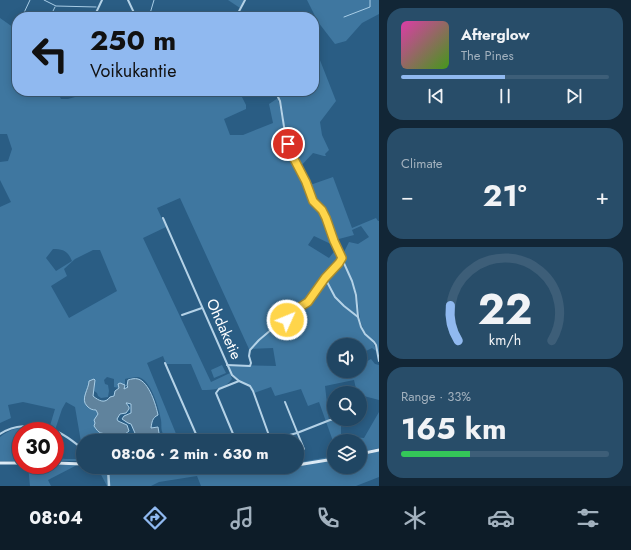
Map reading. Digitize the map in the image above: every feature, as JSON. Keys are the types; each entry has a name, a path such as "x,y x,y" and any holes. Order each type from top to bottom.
{"main road":[{"path":"367,453 379,450"},
{"path":"304,464 327,460"},
{"path":"0,463 12,463"},
{"path":"64,463 76,464"}],"street":[{"path":"97,12 102,0"},
{"path":"128,0 134,12"},
{"path":"239,12 245,0"},
{"path":"278,96 282,108 288,144 292,155 306,182 313,201 322,210 326,218 334,241 352,281 356,295 358,317 363,332 374,342 379,361"},
{"name":"Ohdaketie","path":"163,218 232,375 239,381 250,386 269,434"},
{"path":"228,365 250,366 250,350 272,329 287,320 300,307 308,302 325,278 342,258"},
{"path":"325,278 335,297 358,317"},
{"path":"182,315 202,308"},
{"path":"165,363 196,434"},
{"path":"233,434 216,393 219,390 239,381"},
{"path":"285,402 296,433"},
{"path":"292,434 327,421"},
{"path":"0,434 15,427 26,425 37,426 59,432 76,444"},
{"path":"108,474 109,486"}],"shaded area":[{"path":"228,0 244,0 240,8"},
{"path":"307,0 379,0 379,14 362,23 346,41 335,44 319,23 319,12 313,12"},
{"path":"0,18 12,26 12,96 60,96 61,99 68,99 78,96 242,96 246,105 246,109 224,119 230,135 243,135 273,123 269,104 278,98 287,144 291,155 313,201 325,217 335,244 333,245 314,236 308,245 329,258 337,248 354,289 360,326 375,346 376,351 372,348 367,350 367,338 327,338 327,378 367,378 367,361 371,359 375,364 379,365 379,400 367,397 367,386 355,386 354,380 325,386 327,424 319,402 308,406 301,389 275,396 271,387 254,393 250,386 239,381 232,375 227,365 276,366 273,348 249,349 180,198 157,208 166,227 143,238 211,382 230,373 232,379 223,387 211,390 202,390 191,364 166,364 163,356 147,363 176,434 164,434 154,395 147,383 138,377 125,379 125,385 120,383 119,388 114,387 114,379 107,377 104,380 105,384 108,385 108,397 101,398 94,391 95,380 89,381 89,386 84,399 96,410 98,414 94,426 99,432 106,434 80,434 75,407 66,402 58,422 51,422 55,409 23,402 8,405 11,418 0,423 0,207 11,202 0,180 0,162 8,161 12,149 7,134 0,134","holes":["53,249 65,251 72,261 56,271 46,258","93,250 100,250 117,291 69,318 51,286 67,276 64,269 75,259"]},
{"path":"319,58 336,101 320,122 322,135 329,150 325,154 326,156 313,153 299,168 291,152 287,139 279,96 319,96"},
{"path":"333,177 352,228 376,218 379,221 379,358 376,345 364,331 360,320 357,295 342,256 349,242 358,244 369,237 361,226 352,230 354,235 335,240 323,210 314,201 307,182 313,184"},
{"path":"222,365 226,373 214,378 211,370"},
{"path":"138,379 142,381 149,389 158,415 153,419 151,428 158,427 159,433 135,434 131,424 122,419 124,416 131,413 131,404 126,403 129,409 126,413 120,414 117,419 118,421 127,425 129,431 125,434 100,433 94,426 94,420 98,414 96,410 87,406 84,400 89,381 95,380 93,396 104,401 114,396 115,391 119,388 118,384 120,383 125,385 124,389 128,387 128,380"},
{"path":"379,412 379,448 367,451 366,434"},
{"path":"328,426 341,426 341,434 330,434"},
{"path":"12,430 12,461 0,461 0,437"},
{"path":"379,451 379,477 356,486 201,486 197,476 159,482 151,486 107,486 101,474 304,474 304,461 327,457 327,474 367,474 367,454"},
{"path":"64,459 76,459 76,461 64,461"},
{"path":"64,465 76,466 64,472"},
{"path":"29,474 60,474 48,480 51,486 30,486"}],"waterway":[{"path":"24,12 30,0"},
{"path":"44,0 56,6 96,7"},
{"path":"150,12 154,0"},
{"path":"344,17 370,7 370,0"},
{"path":"52,12 55,7"}],"route":[{"path":"287,320 300,307 308,302 325,278 342,258 326,218 322,210 313,201 306,182 288,144"}]}
